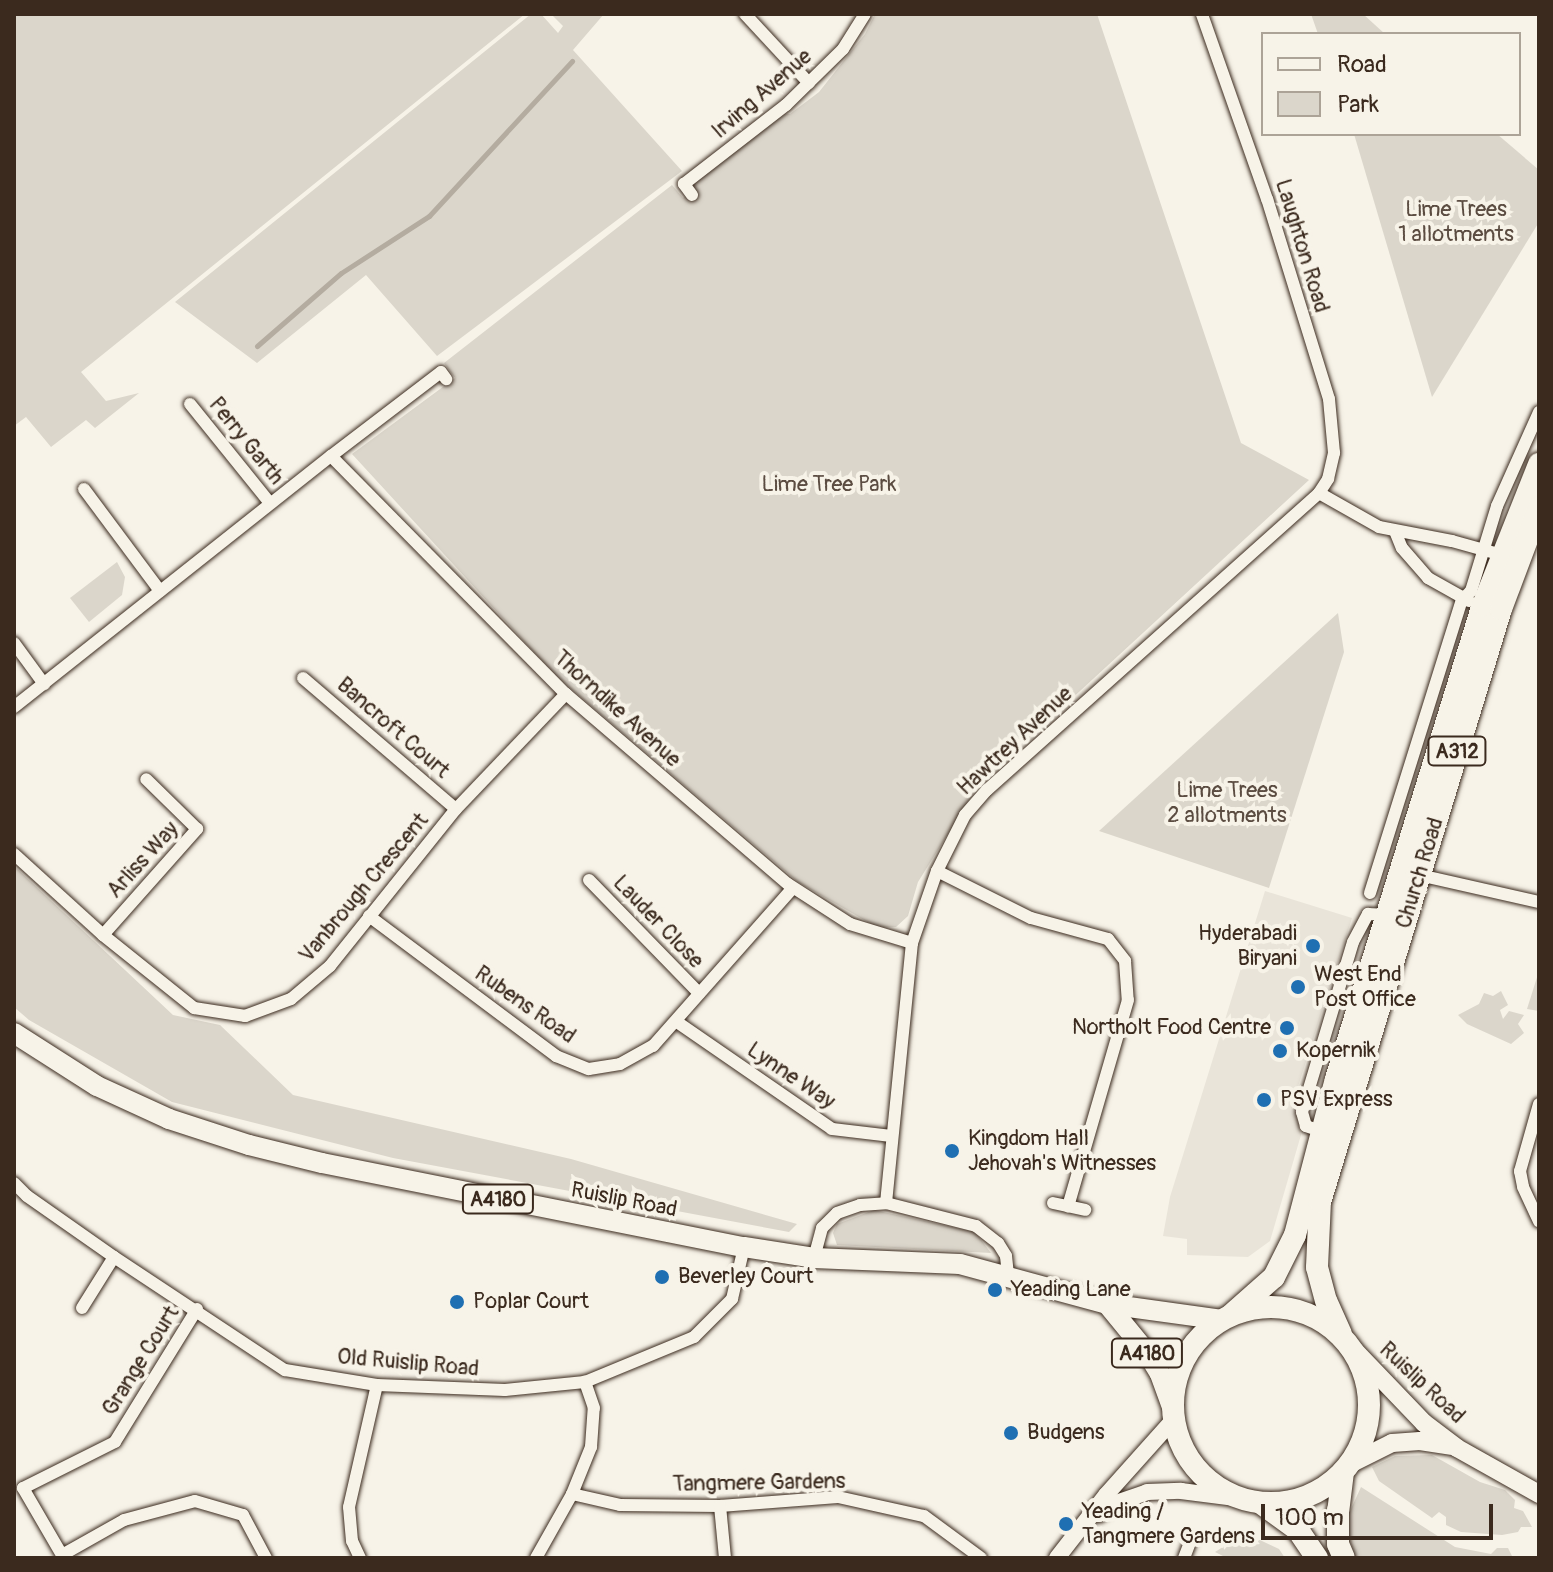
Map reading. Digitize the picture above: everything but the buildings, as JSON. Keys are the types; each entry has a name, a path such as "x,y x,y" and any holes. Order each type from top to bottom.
{"highway":[{"name":"Church Road","path":"1226,1317 1266,1285 1290,1248 1321,1131 1388,915 1473,602 1492,551 1539,464"},
{"name":"Church Road","path":"1348,1343 1326,1301 1317,1267 1318,1217 1501,609 1539,508"},
{"name":"A312","path":"1173,1414 1174,1387 1182,1363 1195,1342 1226,1317 1254,1308 1278,1306 1302,1311 1348,1343 1366,1375 1370,1400 1368,1426 1347,1468 1338,1510 1338,1544 1344,1558"},
{"path":"1173,1414 1182,1447 1197,1470 1218,1488 1252,1501 1298,1530 1317,1558"},
{"path":"1252,1501 1296,1500 1317,1492 1347,1468"}],"main road":[{"name":"Ruislip Road","path":"14,1033 97,1086 169,1119 249,1145 353,1169 744,1247 814,1258 922,1261 1008,1275 1107,1304"},
{"name":"A4180","path":"1107,1304 1226,1317"},
{"name":"A4180","path":"1107,1304 1148,1354 1160,1374 1173,1414"},
{"name":"Ruislip Road","path":"1348,1343 1409,1410 1457,1448 1539,1494"},
{"name":"Ruislip Road","path":"1347,1468 1380,1447 1407,1441 1457,1448"}],"street":[{"path":"745,14 809,83"},
{"name":"Irving Avenue","path":"692,195 684,184 786,105 843,49 865,14"},
{"name":"Laughton Road","path":"1202,14 1267,199 1329,399 1334,453 1328,479 1319,493"},
{"path":"14,707 270,503 441,372 446,379"},
{"name":"Perry Garth","path":"190,404 270,503"},
{"name":"Church Road","path":"1492,551 1539,412"},
{"name":"Thorndike Avenue","path":"331,456 566,694 793,888 850,924 912,943"},
{"path":"84,489 160,591"},
{"path":"1319,493 1368,523 1492,551"},
{"name":"Hawtrey Avenue","path":"886,1203 912,943 937,871 965,815 987,790 1319,493"},
{"path":"1395,531 1402,548 1428,578 1473,602"},
{"name":"Church Road","path":"1370,893 1473,602"},
{"path":"14,643 44,684"},
{"name":"Bancroft Court","path":"303,678 456,809"},
{"name":"Vanbrough Crescent","path":"14,854 103,935 194,1008 245,1016 291,999 330,966 456,809 566,694"},
{"name":"Arliss Way","path":"103,935 197,829 146,779"},
{"path":"937,871 1031,918 1108,939 1125,961 1128,1000 1068,1206"},
{"path":"1419,875 1539,902"},
{"name":"Lauder Close","path":"589,880 699,993"},
{"name":"Rubens Road","path":"369,916 556,1056 589,1069 620,1064 653,1046 793,888"},
{"name":"Lynne Way","path":"677,1022 832,1129 892,1136"},
{"path":"1539,1104 1520,1171 1523,1187 1539,1222"},
{"name":"Old Ruislip Road","path":"14,1183 27,1196 114,1257 285,1370 377,1385 505,1390 585,1382 694,1337 732,1299 744,1247"},
{"path":"814,1258 822,1228 837,1213 860,1205 886,1203 976,1226 998,1243 1006,1256 1008,1275"},
{"path":"1053,1203 1085,1210"},
{"path":"82,1308 114,1257"},
{"name":"Grange Court","path":"197,1309 115,1442 23,1488 62,1555 124,1520 195,1501 243,1515 266,1558"},
{"path":"536,1558 572,1494 591,1447 594,1408 585,1382"},
{"path":"360,1558 352,1541 349,1507 377,1385"},
{"path":"1057,1558 1173,1414"},
{"path":"1084,1525 1113,1504 1147,1492 1181,1491 1252,1501"},
{"name":"Tangmere Gardens","path":"572,1494 620,1505 720,1506 838,1497 924,1516 980,1557"},
{"path":"720,1506 725,1558"},
{"path":"1184,1558 1190,1542"}],"shaded area":[{"path":"1265,891 1352,918 1293,1102 1301,1135 1270,1241 1248,1257 1187,1255 1187,1239 1163,1236 1170,1197"}],"green space":[{"path":"14,14 525,14 81,372 106,401 139,393 95,428 86,420 51,447 26,417 14,426"},
{"path":"531,14 541,14 558,33 563,26 551,14 604,14 573,50 682,171 437,356 366,275 257,363 175,302"},
{"name":"Lime Tree Park","path":"875,14 1097,14 1241,443 1309,480 979,784 918,882 908,916 896,927 878,928 798,882 555,675 352,454 455,378 444,363 672,185 683,198 691,192 691,183 781,113 790,114 819,92 865,34"},
{"path":"1311,14 1363,14 1383,32 1317,32"},
{"name":"Lime Trees 1 allotments","path":"1355,136 1499,136 1539,170 1539,222 1432,397"},
{"path":"117,562 125,577 122,595 89,622 70,598"},
{"name":"Lime Trees 2 allotments","path":"1338,613 1344,652 1269,888 1099,831"},
{"path":"14,866 173,1015 220,1025 293,1095 571,1159 797,1224 789,1232 393,1158 172,1102 29,1020 14,1007"},
{"path":"1539,971 1539,1011 1527,1009"},
{"path":"1501,991 1508,1005 1500,1010 1503,1019 1509,1011 1524,1015 1518,1024 1524,1033 1511,1044 1467,1024 1458,1015 1479,1004 1484,993 1493,996"},
{"path":"874,1210 975,1232 991,1253 837,1245 833,1233 837,1224"},
{"path":"1432,1455 1480,1482 1505,1490 1515,1500 1514,1508 1523,1511 1532,1527 1521,1527 1518,1532 1502,1535 1461,1532 1446,1525 1446,1517 1439,1512 1432,1518 1379,1481 1372,1467 1395,1456"},
{"path":"1361,1487 1455,1547 1491,1554 1497,1548 1508,1548 1512,1556 1354,1558 1346,1520"},
{"path":"1245,1533 1279,1549 1285,1558 1227,1558 1215,1552"}],"waterway":[{"path":"257,346 341,273 429,216 572,61"}],"place":[{"name":"Hyderabadi Biryani","path":"1313,946"},
{"name":"West End Post Office","path":"1298,987"},
{"name":"Northolt Food Centre","path":"1287,1028"},
{"name":"Kopernik","path":"1280,1051"},
{"name":"PSV Express","path":"1264,1100"},
{"name":"Kingdom Hall Jehovah's Witnesses","path":"952,1151"},
{"name":"Beverley Court","path":"662,1277"},
{"name":"Yeading Lane","path":"995,1290"},
{"name":"Poplar Court","path":"457,1302"},
{"name":"Budgens","path":"1011,1433"},
{"name":"Yeading / Tangmere Gardens","path":"1066,1524"}]}
